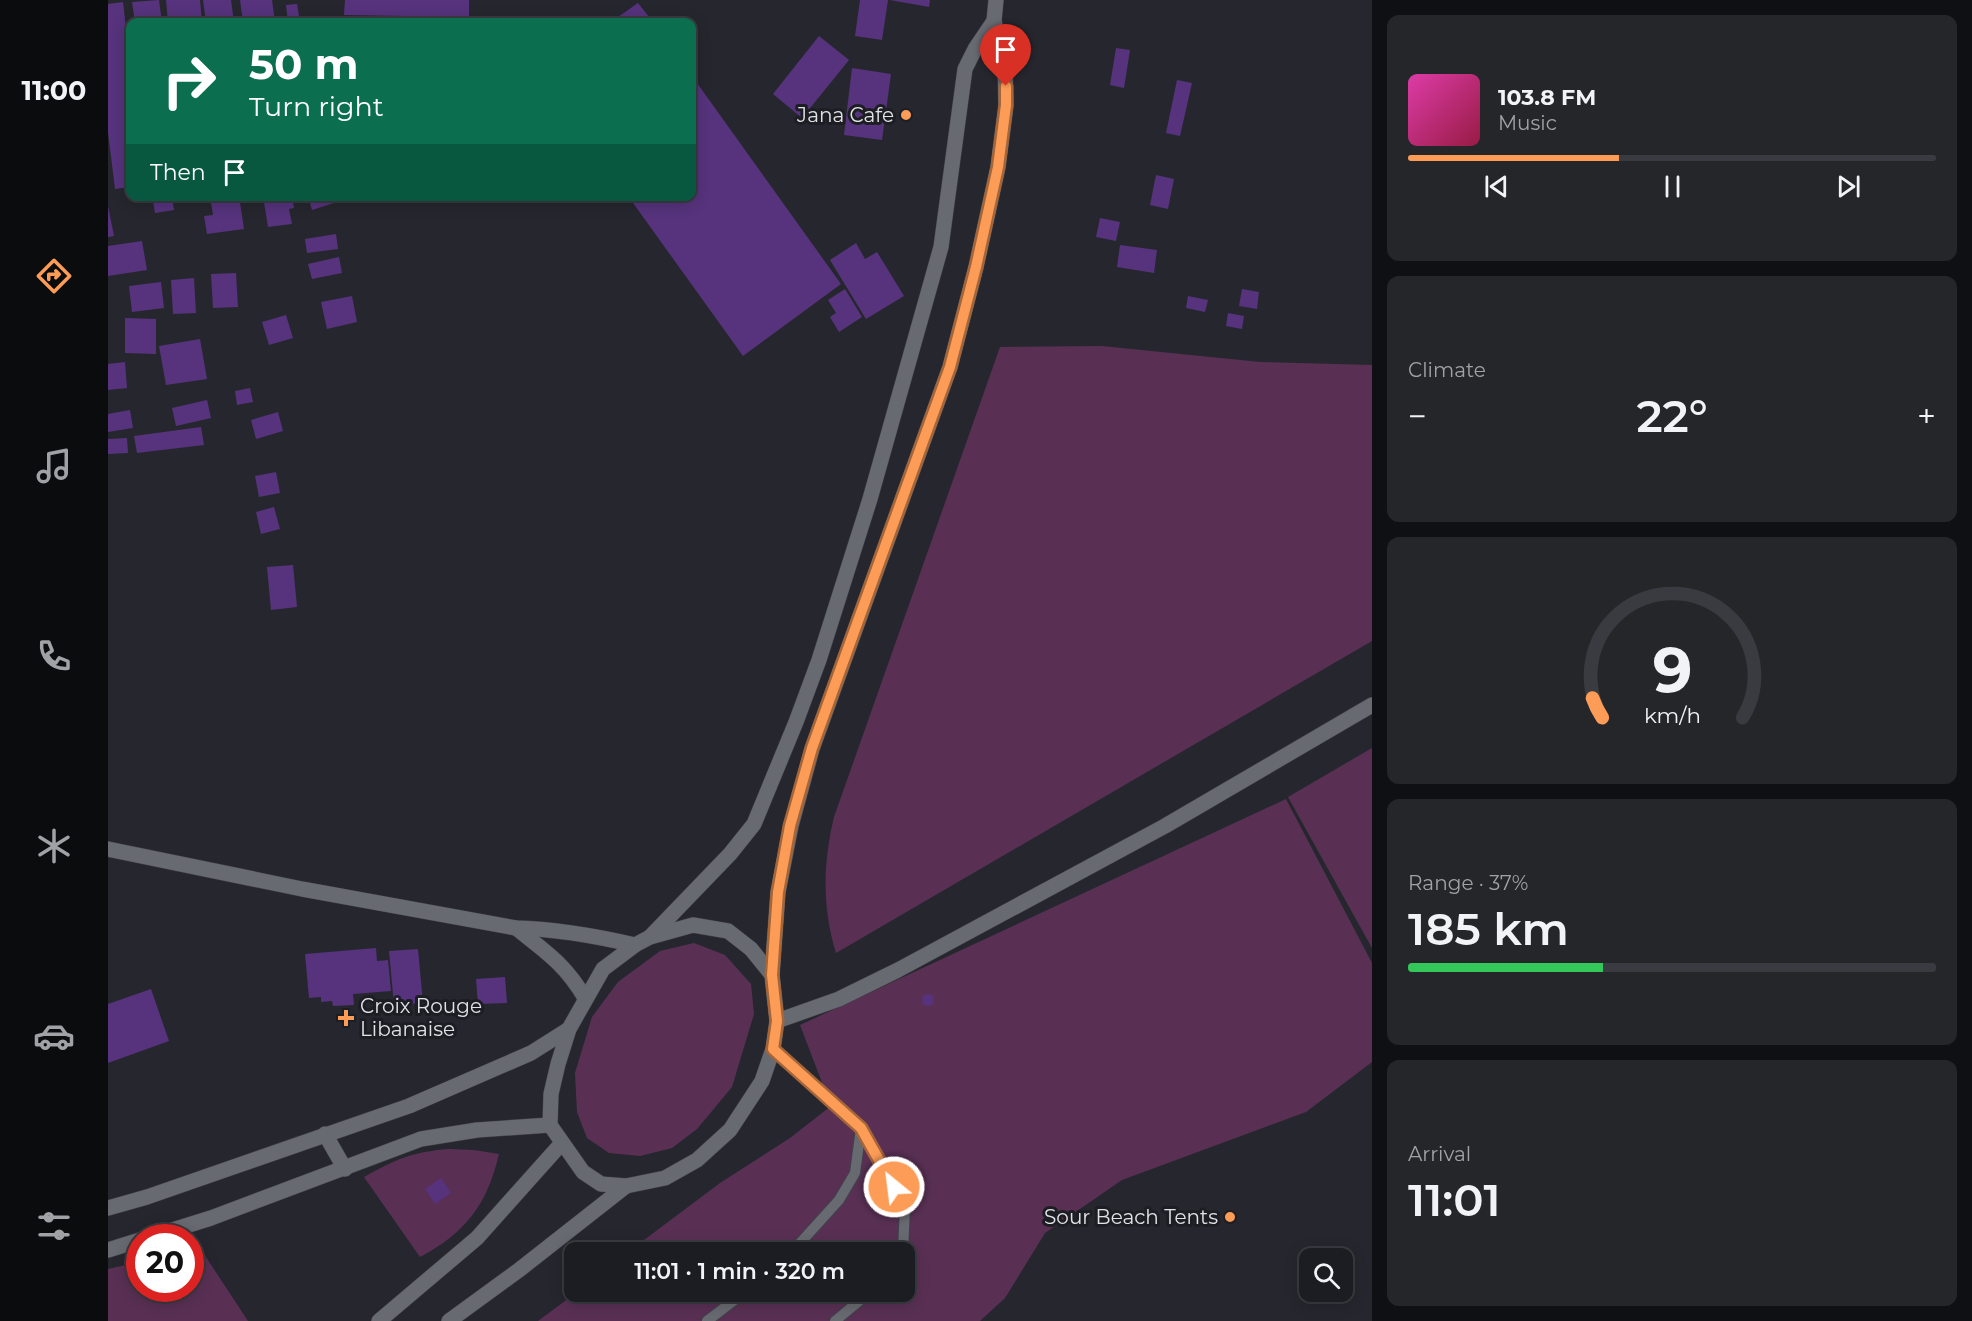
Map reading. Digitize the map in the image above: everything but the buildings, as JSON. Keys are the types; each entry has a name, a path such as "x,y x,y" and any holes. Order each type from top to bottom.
{"main road":[{"path":"772,975 751,949 728,932 693,925 650,937 635,945 603,969 569,1029 553,1084 550,1125 561,1144 583,1172 601,1184 626,1186 664,1178 697,1160 730,1130 762,1081 773,1049 777,1021 772,975 778,892 790,826 812,748 950,367 998,167 1006,105 1005,66 994,21 996,0"},
{"path":"650,937 730,854 753,824 796,722 823,650 870,499 941,247 965,69 994,21"},
{"path":"777,1021 839,999 898,970 1165,826 1372,705"},
{"path":"108,849 302,889 516,928 539,928 586,934 635,945"},
{"path":"516,928 572,976 585,998"},
{"path":"108,1208 147,1197 409,1106 531,1053 569,1029"},
{"path":"192,1224 421,1139 477,1130 550,1125"},
{"path":"326,1134 345,1169"},
{"path":"379,1321 477,1238 561,1144"},
{"path":"449,1321 519,1270 626,1186"},
{"path":"108,1250 126,1244"}],"lane":[{"path":"773,1049 861,1128 905,1206 903,1242"},
{"path":"801,1242 839,1200 855,1173 861,1128"},
{"path":"707,1321 732,1302"},
{"path":"835,1321 858,1302"}],"shaded area":[{"path":"1102,346 1260,362 1372,365 1372,641 836,953 826,902 826,868 834,817 1000,347"},
{"path":"1372,748 1372,948 1288,797"},
{"path":"1286,799 1372,963 1372,1062 1306,1112 1122,1180 1045,1233 1005,1298 980,1321 538,1321 564,1302 915,1302 915,1242 641,1242 720,1183 790,1138 831,1106 800,1025"},
{"path":"694,943 725,955 751,984 754,1014 732,1087 697,1129 672,1148 640,1156 609,1153 587,1138 577,1112 575,1073 592,1017 618,982 660,951"},
{"path":"449,1149 499,1154 488,1188 472,1216 450,1238 420,1257 364,1177 405,1157"},
{"path":"204,1254 248,1321 108,1321 108,1269 126,1265 126,1302 204,1302"}],"place":[{"name":"Jana Cafe","path":"906,115"},
{"name":"Croix Rouge Libanaise","path":"346,1018"},
{"name":"Sour Beach Tents","path":"1230,1217"}],"route":[{"path":"894,1187 861,1128 773,1049 777,1021 772,975 778,892 790,826 812,748 950,367 976,267 998,167 1006,105 1006,86"}]}
